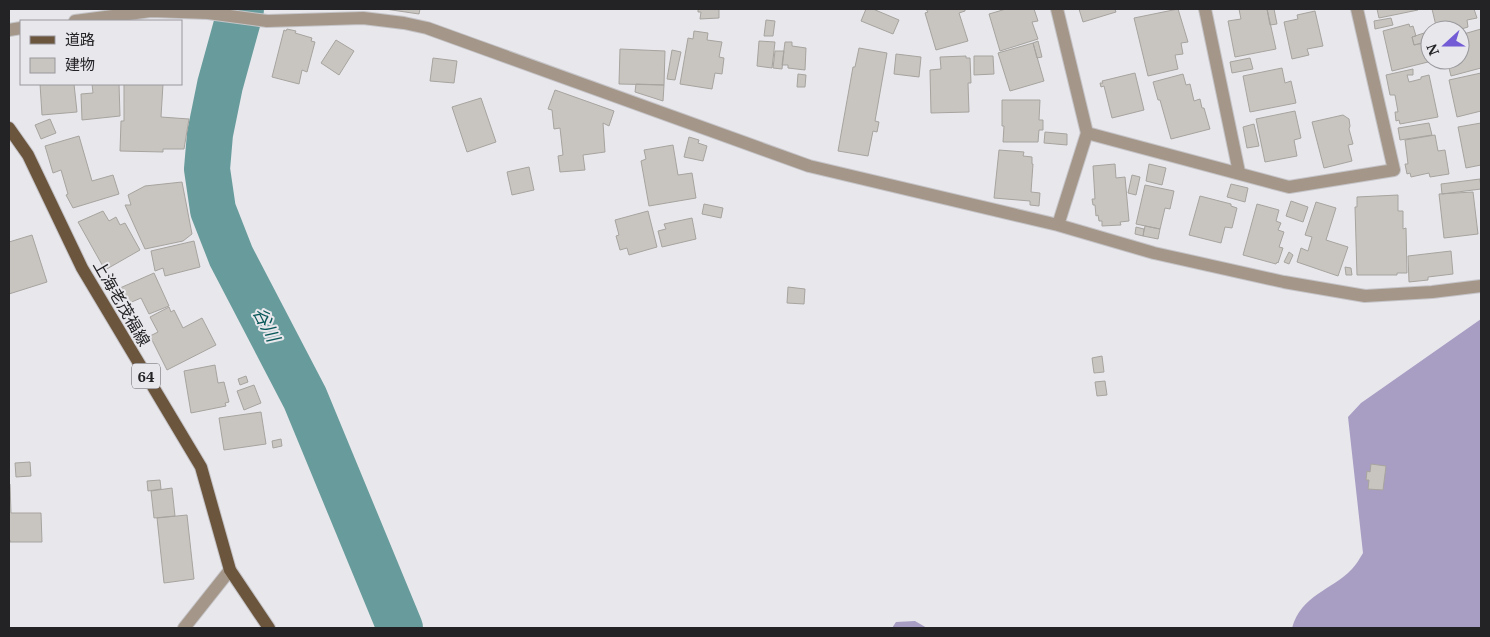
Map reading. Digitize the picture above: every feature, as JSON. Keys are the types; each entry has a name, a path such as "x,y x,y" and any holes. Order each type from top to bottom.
{"main road":[{"name":"上海老茂福線","path":"9,128 28,155 82,268 201,467 230,570 269,628"}],"street":[{"path":"1057,9 1087,133 1058,225"},
{"path":"1205,9 1239,172"},
{"path":"1087,133 1239,172 1289,187 1394,170 1357,9"},
{"path":"84,20 152,12 208,13 267,21 363,18 404,23 427,28 809,166 1058,225 1154,253 1284,282 1365,296 1432,292 1481,286"},
{"path":"184,628 230,570"}],"shaded area":[{"path":"1481,319 1481,628 1292,628 1297,617 1310,600 1344,576 1363,553 1348,417 1361,403"},
{"path":"915,621 927,628 892,628 896,622"}],"building":[{"path":"385,9 420,9 419,14"},
{"path":"698,9 719,9 719,18 700,19 701,12 698,12"},
{"path":"866,9 873,9 899,20 893,34 861,21"},
{"path":"926,9 965,9 965,11 959,13 968,41 936,50 925,13 928,12"},
{"path":"1006,9 1034,9 1038,21 1032,22 1038,39 1000,51 989,14"},
{"path":"1079,9 1115,9 1116,12 1083,22"},
{"path":"1178,9 1188,42 1181,43 1183,54 1175,55 1178,69 1148,76 1134,18"},
{"path":"1239,9 1267,9 1276,49 1235,57 1228,21 1241,19"},
{"path":"1267,9 1274,9 1277,24 1270,25"},
{"path":"1377,9 1418,9 1418,10 1379,18"},
{"path":"1432,9 1474,9 1477,18 1467,20 1435,20"},
{"path":"1315,11 1323,46 1307,49 1309,55 1292,59 1284,22 1298,19 1297,15"},
{"path":"1391,18 1393,25 1375,29 1374,21"},
{"path":"766,20 775,21 773,36 764,36"},
{"path":"1409,24 1410,27 1413,26 1416,36 1412,37 1414,45 1420,44 1420,64 1392,71 1383,31"},
{"path":"287,29 312,38 311,41 315,42 307,72 302,70 299,84 272,77 284,30 286,31"},
{"path":"1481,29 1481,68 1451,76 1450,70 1470,70 1470,32"},
{"path":"694,31 708,33 707,40 722,42 719,57 724,58 722,74 715,73 712,89 680,84 688,38 693,39"},
{"path":"1420,34 1420,44 1414,45 1412,37"},
{"path":"336,40 354,51 339,75 321,63"},
{"path":"759,41 775,42 772,68 757,66"},
{"path":"1038,41 1042,57 1037,58 1033,43"},
{"path":"785,42 792,42 792,46 806,48 805,70 788,68 788,65 782,65"},
{"path":"1033,43 1044,81 1010,91 998,53"},
{"path":"859,48 887,53 875,121 879,122 877,132 873,131 868,156 838,151 853,67 855,67"},
{"path":"620,49 665,51 664,85 619,84"},
{"path":"672,50 681,52 675,80 667,79"},
{"path":"775,51 784,51 782,69 773,68"},
{"path":"896,54 921,57 919,77 894,74"},
{"path":"966,56 966,58 970,58 971,83 968,83 969,112 931,113 930,70 941,69 940,57"},
{"path":"974,56 993,56 994,74 974,75"},
{"path":"433,58 457,61 454,83 430,81"},
{"path":"1250,58 1253,69 1232,73 1230,62"},
{"path":"1282,68 1285,83 1291,81 1296,103 1250,112 1243,76"},
{"path":"1413,69 1413,75 1407,75 1409,82 1429,75 1438,117 1400,124 1399,120 1396,121 1395,112 1398,112 1395,95 1390,95 1386,75"},
{"path":"1135,73 1144,110 1112,118 1104,86 1101,87 1100,83"},
{"path":"1481,73 1481,111 1457,117 1449,80"},
{"path":"798,74 806,75 805,87 797,87"},
{"path":"1183,74 1186,85 1190,84 1194,101 1200,99 1210,129 1171,139 1153,82"},
{"path":"636,84 664,85 663,101 635,92"},
{"path":"40,85 74,85 77,112 42,115"},
{"path":"92,85 119,85 120,116 82,120 81,94 93,93"},
{"path":"124,85 163,85 161,117 189,119 184,149 163,149 163,152 120,151 121,121 124,121"},
{"path":"555,90 614,111 609,126 603,123 605,152 583,155 585,170 560,172 558,156 563,155 560,128 554,129 552,110 548,109"},
{"path":"481,98 496,142 467,152 452,107"},
{"path":"1002,100 1040,100 1039,120 1043,120 1043,130 1039,130 1038,142 1003,142"},
{"path":"1295,111 1301,138 1294,140 1297,156 1265,162 1256,119"},
{"path":"1343,115 1349,119 1349,129 1353,144 1348,145 1352,161 1324,168 1312,122"},
{"path":"50,119 56,133 41,139 35,125"},
{"path":"1429,123 1432,135 1400,140 1398,128"},
{"path":"1481,123 1481,165 1466,168 1458,127"},
{"path":"1254,124 1259,146 1247,148 1243,127"},
{"path":"1045,132 1067,134 1067,145 1044,143"},
{"path":"1435,135 1438,151 1445,150 1449,174 1430,177 1429,173 1411,177 1410,173 1407,174 1405,164 1408,164 1405,140"},
{"path":"79,136 92,181 113,175 119,194 73,208 66,195 68,194 61,170 53,173 45,146"},
{"path":"689,137 699,140 698,143 707,146 703,161 684,157"},
{"path":"673,145 678,175 692,173 696,198 649,206 641,161 646,159 644,150"},
{"path":"999,150 1024,152 1023,156 1032,157 1031,192 1040,193 1039,206 1030,205 1030,201 994,198"},
{"path":"1115,164 1116,178 1125,177 1129,221 1120,222 1121,225 1102,226 1102,221 1099,221 1098,215 1096,216 1095,205 1093,205 1092,199 1095,199 1093,166"},
{"path":"1149,164 1166,168 1162,185 1146,181"},
{"path":"529,167 534,190 512,195 507,172"},
{"path":"1132,175 1140,177 1136,195 1128,193"},
{"path":"1480,179 1481,189 1442,194 1441,184"},
{"path":"182,182 192,234 183,241 145,249 125,205 131,205 128,195 145,186"},
{"path":"1231,184 1248,188 1245,202 1227,197"},
{"path":"1145,185 1174,191 1170,209 1165,208 1160,229 1136,224"},
{"path":"1473,192 1478,234 1444,238 1439,194"},
{"path":"1398,195 1398,211 1403,211 1403,229 1406,228 1407,273 1397,273 1397,275 1357,275 1355,207 1357,207 1357,197"},
{"path":"1200,196 1231,204 1231,206 1237,208 1232,228 1225,227 1221,243 1189,235"},
{"path":"1291,201 1308,207 1303,222 1286,216"},
{"path":"1316,202 1336,208 1326,240 1348,247 1338,276 1297,262 1301,248 1308,251 1312,237 1305,235"},
{"path":"704,204 723,208 721,218 702,214"},
{"path":"1257,204 1279,210 1276,221 1281,223 1278,230 1284,232 1279,247 1283,248 1276,264 1243,255"},
{"path":"103,211 109,221 116,217 120,225 125,223 140,250 105,270 78,222"},
{"path":"648,211 657,247 629,255 627,248 620,250 616,236 619,235 615,220"},
{"path":"692,218 696,239 662,247 658,231 666,229 664,224"},
{"path":"1145,226 1160,229 1158,239 1143,236"},
{"path":"1136,227 1144,229 1143,236 1135,234"},
{"path":"32,235 47,282 9,294 9,242"},
{"path":"194,241 200,267 165,276 163,268 155,271 151,251"},
{"path":"1451,251 1453,274 1428,277 1428,280 1409,282 1408,256"},
{"path":"1289,252 1293,255 1289,264 1284,262"},
{"path":"1345,267 1351,268 1352,275 1346,275"},
{"path":"154,273 169,306 149,314 141,298 127,304 120,288"},
{"path":"788,287 805,289 804,304 787,303"},
{"path":"169,307 171,312 174,310 183,328 202,318 216,345 167,370 150,336 158,332 150,317"},
{"path":"1102,356 1104,372 1094,373 1092,358"},
{"path":"215,365 218,383 224,382 229,402 225,403 226,406 191,413 184,371"},
{"path":"246,376 248,382 240,385 238,379"},
{"path":"1105,381 1107,395 1097,396 1095,382"},
{"path":"254,385 261,403 244,410 237,391"},
{"path":"261,412 266,444 224,450 219,418"},
{"path":"281,439 282,446 273,448 272,441"},
{"path":"30,462 31,476 16,477 15,463"},
{"path":"1371,464 1386,466 1383,490 1368,489 1367,471 1370,472"},
{"path":"160,480 161,489 148,491 147,481"},
{"path":"9,484 11,513 41,513 42,542 10,542"},
{"path":"172,488 175,516 154,518 151,491"},
{"path":"187,515 194,579 164,583 157,518"}],"waterway":[{"name":"谷川","path":"241,9 220,85 210,134 207,169 213,210 231,256 305,398 400,628"}]}
